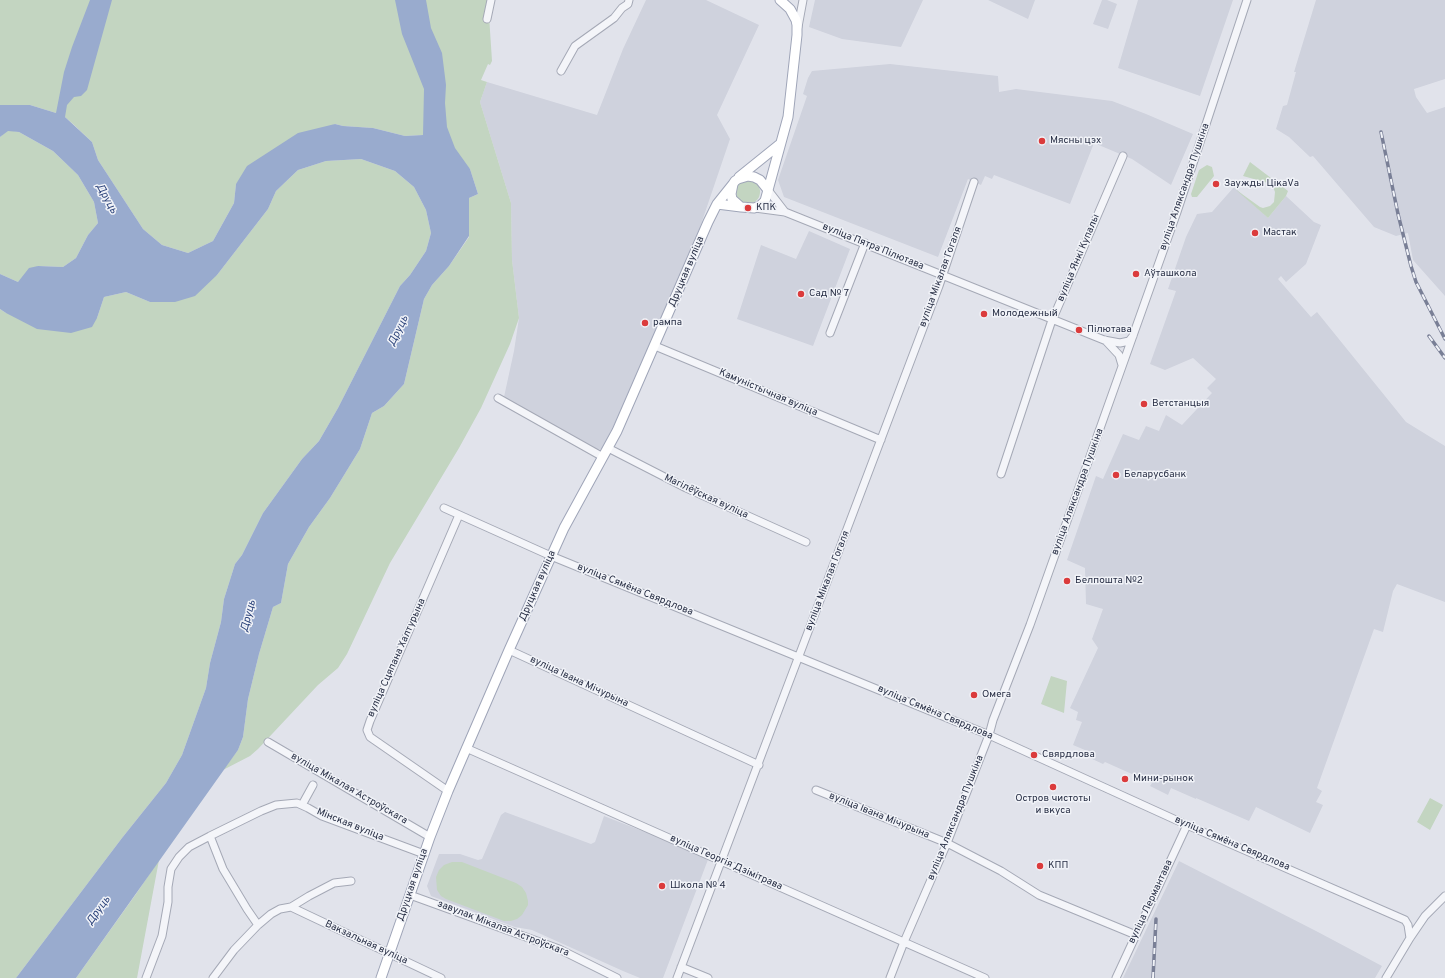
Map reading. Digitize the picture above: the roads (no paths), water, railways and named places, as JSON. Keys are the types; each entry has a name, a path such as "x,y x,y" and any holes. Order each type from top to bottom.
{"main road":[{"path":"717,204 754,208 760,206 765,201 788,118 797,35 796,20 790,10 780,0"},
{"name":"Друцкая вуліца","path":"381,978 430,837 466,748 551,556 573,510 617,431 717,204 735,181 780,144"},
{"path":"741,207 732,199 731,194 735,181 748,176 754,177 764,184 768,190"}],"street":[{"path":"487,19 491,0"},
{"path":"561,71 575,46 614,18 622,8 628,4 629,0"},
{"path":"797,35 803,0"},
{"name":"вуліца Аляксандра Пушкіна","path":"890,978 947,843 989,735 993,720 1030,625 1090,461 1122,365 1136,331 1187,184 1247,0"},
{"name":"вуліца Янкі Купалы","path":"1001,474 1053,320 1090,230 1123,156"},
{"name":"вуліца Мікалая Гогаля","path":"677,978 759,765 798,657 943,275 974,182"},
{"path":"768,190 785,212"},
{"name":"вуліца Пятра Пілютава","path":"754,208 785,212 866,243 1104,340 1120,343 1129,341 1136,331"},
{"path":"830,333 866,243"},
{"path":"1104,340 1120,355 1122,365"},
{"name":"Камуністычная вуліца","path":"655,346 881,440"},
{"path":"498,398 603,457"},
{"name":"Магілёўская вуліца","path":"608,448 686,488 806,542"},
{"name":"вуліца Сямёна Свярдлова","path":"444,508 551,556 989,735 1187,825 1405,920 1408,925 1410,938"},
{"name":"вуліца Сцяпана Халтурына","path":"448,791 370,737 367,730 459,515"},
{"name":"вуліца Івана Мічурына","path":"509,650 759,765"},
{"name":"вуліца Мікалая Астроўскага","path":"268,742 430,837"},
{"name":"вуліца Георгія Дзімітрава","path":"466,748 985,978"},
{"path":"302,805 313,786"},
{"name":"вуліца Івана Мічурына","path":"816,790 947,843 1001,871 1039,895 1136,935"},
{"name":"Мінская вуліца","path":"146,978 162,936 168,902 168,887 171,869 179,857 189,847 276,805 297,803 322,816 424,854"},
{"name":"вуліца Лермантава","path":"1116,978 1187,825"},
{"path":"210,836 223,869 258,925"},
{"path":"213,978 234,950 271,914 291,907 334,883 351,881"},
{"name":"завулак Мікалая Астроўскага","path":"410,895 559,949 617,978"},
{"path":"1386,978 1425,916 1445,896"},
{"name":"Вакзальная вуліца","path":"291,907 441,978"},
{"path":"681,967 708,978"}],"water":[{"name":"Друць","path":"90,0 112,0 87,90 81,96 74,97 67,105 65,117 92,142 98,160 143,229 162,245 188,253 213,241 234,203 236,184 247,166 298,133 335,124 373,128 405,136 423,135 424,89 402,34 395,0 426,0 431,28 442,53 446,85 445,103 447,127 455,148 470,169 478,194 469,198 469,236 449,266 432,285 424,299 404,384 384,406 372,413 360,449 330,498 309,527 288,564 281,603 273,607 259,654 248,699 243,737 238,750 76,978 16,978 122,838 166,783 182,755 206,688 210,663 221,622 224,599 235,564 242,555 263,513 302,459 319,441 338,408 400,286 410,275 426,251 431,233 426,210 414,187 395,171 361,159 326,161 298,170 276,191 268,209 217,275 195,296 175,302 150,302 126,292 104,297 97,318 92,327 71,333 37,329 0,309 0,274 18,282 29,268 38,266 63,267 76,258 88,235 98,223 94,202 78,175 53,151 19,132 8,131 0,137 0,105 30,105 56,113 64,72"}],"railway":[{"path":"1381,132 1398,214 1411,266 1416,282 1445,339"},
{"path":"1429,336 1445,358"},
{"path":"1153,978 1156,919"}],"place":[{"name":"Мясны цэх","path":"1042,141"},
{"name":"Заужды ЦікаVа","path":"1216,184"},
{"name":"КПК","path":"748,208"},
{"name":"Мастак","path":"1255,233"},
{"name":"Аўташкола","path":"1136,274"},
{"name":"Сад № 7","path":"801,294"},
{"name":"Молодежный","path":"984,314"},
{"name":"рампа","path":"645,323"},
{"name":"Пілютава","path":"1079,330"},
{"name":"Ветстанцыя","path":"1144,404"},
{"name":"Беларусбанк","path":"1116,475"},
{"name":"Белпошта №2","path":"1067,581"},
{"name":"Омега","path":"974,695"},
{"name":"Свярдлова","path":"1034,755"},
{"name":"Мини-рынок","path":"1125,779"},
{"name":"Остров чистоты и вкуса","path":"1053,787"},
{"name":"КПП","path":"1040,866"},
{"name":"Школа № 4","path":"662,886"}]}
